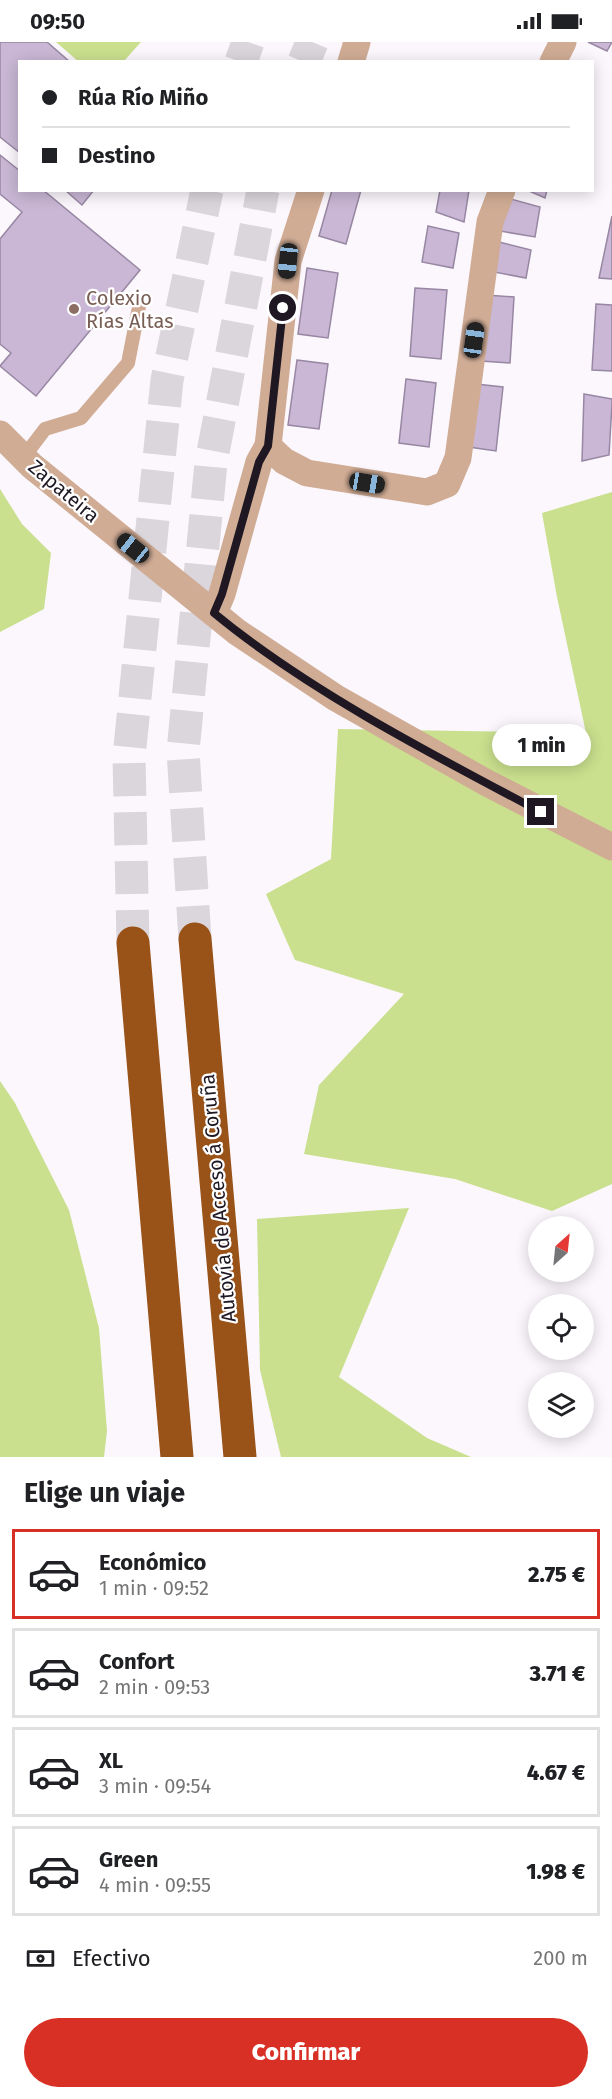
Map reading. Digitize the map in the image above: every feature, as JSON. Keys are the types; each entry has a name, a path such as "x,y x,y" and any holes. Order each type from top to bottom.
{"highway":[{"name":"Autovía de Acceso á Coruña","path":"195,939 240,1457"},
{"path":"134,943 177,1457"}],"street":[{"path":"352,60 357,42"},
{"path":"555,60 563,42"},
{"path":"214,613 222,594 259,462 268,446 288,261 310,192"},
{"path":"268,446 284,461 307,473 427,492 447,484 458,458 490,222 501,192"},
{"name":"Zapateira","path":"0,434 23,458 237,632 336,698 487,783 612,847"}],"lane":[{"path":"23,458 45,429 81,418 128,363 139,307"}],"green space":[{"path":"56,42 141,42 125,60 77,60"},
{"path":"0,489 22,524 51,553 44,609 0,632"},
{"path":"612,492 612,1184 552,1211 455,1179 304,1154 319,1085 404,994 295,960 266,894 331,859 338,729 586,733 542,513"},
{"path":"0,1081 15,1103 69,1210 99,1328 107,1431 104,1457 0,1457"},
{"path":"409,1208 339,1377 427,1438 471,1457 281,1457 260,1370 257,1219"}],"building":[{"path":"0,42 47,42 68,60 18,60 18,151 0,137"},
{"path":"588,42 612,42 607,51"},
{"path":"0,155 18,169 18,192 45,192 140,270 36,396 0,366 11,353 0,344 0,239 22,212 0,194"},
{"path":"67,192 92,192 82,205"},
{"path":"331,192 360,192 346,244 319,236"},
{"path":"440,192 469,192 464,222 436,212"},
{"path":"532,192 546,192 545,198"},
{"path":"507,198 540,207 535,237 500,231"},
{"path":"612,216 612,279 599,278"},
{"path":"428,226 459,233 453,268 422,262"},
{"path":"495,241 531,250 526,278 494,272"},
{"path":"307,268 338,273 328,338 298,334"},
{"path":"415,288 447,290 441,359 410,356"},
{"path":"486,295 514,297 510,363 481,361"},
{"path":"596,304 612,305 612,371 592,370"},
{"path":"297,360 328,364 319,429 288,425"},
{"path":"406,379 436,383 429,447 399,443"},
{"path":"476,384 503,387 496,451 469,447"},
{"path":"584,394 612,399 612,404 609,455 582,461"}],"tunnel":[{"path":"242,60 248,42"},
{"path":"305,60 312,42"},
{"path":"133,943 129,757 167,380 207,192"},
{"path":"195,939 183,751 211,463 263,192"}],"place":[{"name":"Colexio Rías Altas","path":"74,309"}],"route":[{"path":"283,308 268,446 259,462 222,594 214,613 237,632 336,698 541,812"}]}
